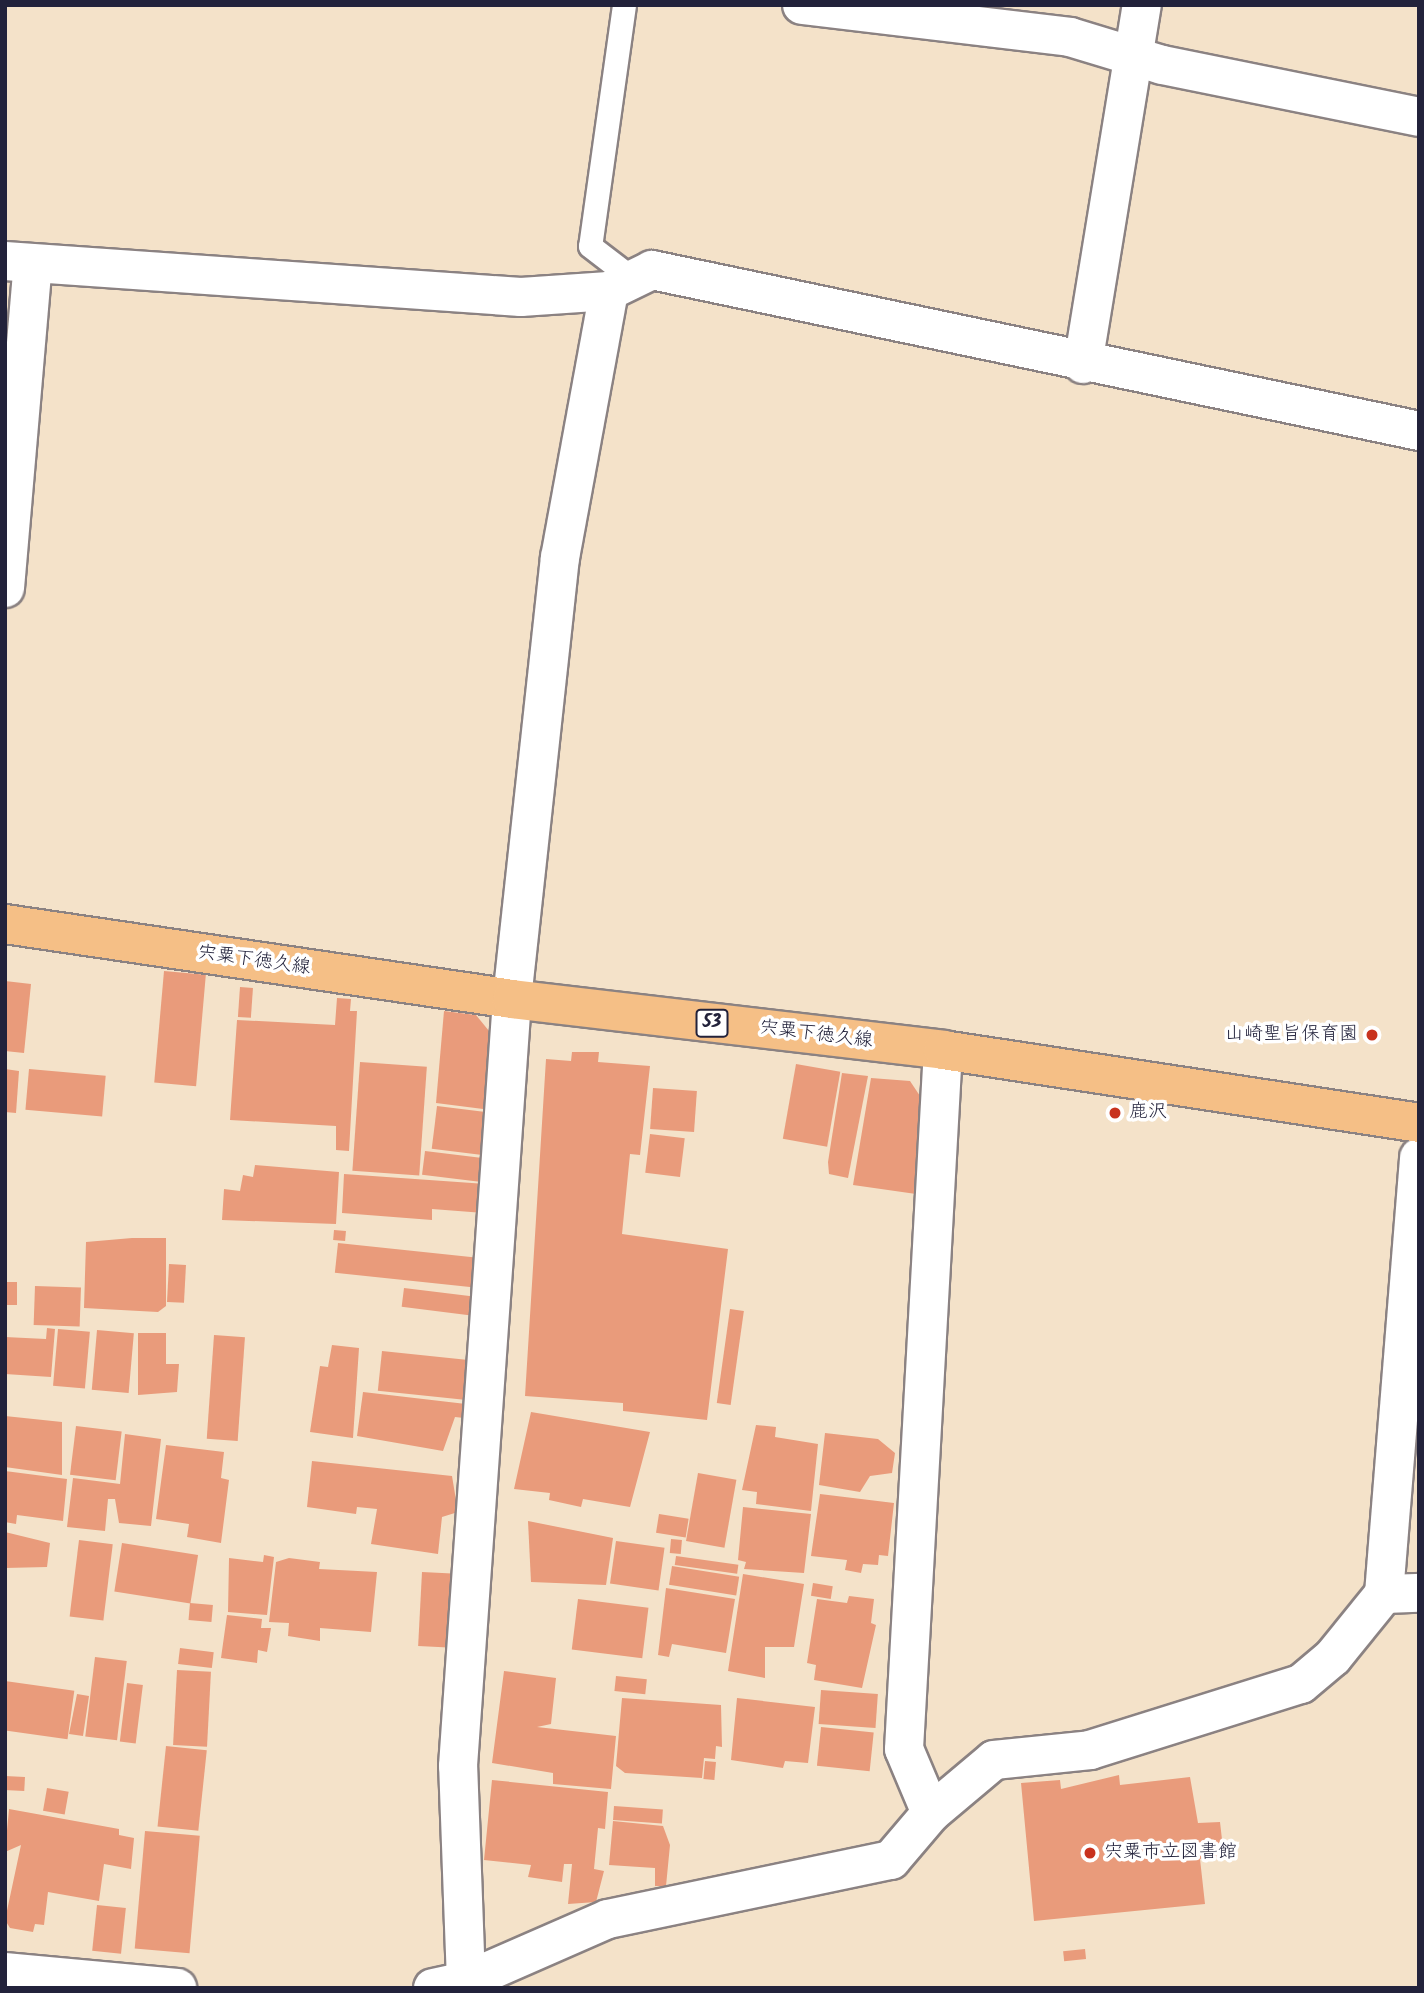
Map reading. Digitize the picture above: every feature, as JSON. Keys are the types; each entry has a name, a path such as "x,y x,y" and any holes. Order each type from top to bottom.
{"main road":[{"name":"宍粟下徳久線","path":"5,924 512,999 943,1049 1419,1124"}],"street":[{"path":"802,5 1070,37 1130,54 1419,117"},
{"path":"1083,364 1130,54 1142,5"},
{"path":"5,588 19,262 521,297 621,285 652,270 1083,364 1419,430"},
{"path":"621,285 561,558 512,999 458,1766 449,1984 608,1919 891,1860 931,1813 994,1760 1090,1750 1301,1684 1334,1657 1401,1593 1419,1157"},
{"path":"931,1813 904,1749 943,1049"},
{"path":"5,1972 177,1988"}],"lane":[{"path":"621,285 590,246 624,5"}],"building":[{"path":"164,971 206,975 196,1086 154,1083"},
{"path":"5,981 31,984 24,1053 5,1051"},
{"path":"240,987 253,988 251,1018 238,1017"},
{"path":"337,998 351,999 350,1011 357,1011 349,1151 336,1150 336,1126 230,1120 237,1020 335,1025"},
{"path":"444,1011 476,1015 498,1042 491,1110 436,1103"},
{"path":"572,1052 599,1052 598,1062 650,1066 640,1155 630,1154 622,1234 728,1249 707,1420 623,1411 623,1403 525,1396 546,1059 571,1061"},
{"path":"360,1062 427,1067 419,1175 352,1171"},
{"path":"796,1064 840,1072 827,1147 783,1139"},
{"path":"5,1069 19,1071 16,1113 5,1112"},
{"path":"29,1069 106,1076 102,1117 25,1110"},
{"path":"842,1073 868,1076 848,1178 829,1174 828,1162"},
{"path":"871,1078 910,1081 930,1111 916,1194 853,1185"},
{"path":"653,1088 697,1091 694,1132 650,1129"},
{"path":"437,1106 494,1113 488,1156 432,1149"},
{"path":"650,1134 685,1138 680,1177 645,1173"},
{"path":"425,1151 489,1159 486,1183 422,1175"},
{"path":"255,1165 339,1172 336,1224 222,1220 224,1189 240,1191 243,1175 253,1177"},
{"path":"344,1174 486,1184 484,1213 432,1209 432,1220 342,1213"},
{"path":"334,1230 346,1231 345,1241 333,1240"},
{"path":"166,1238 166,1306 158,1312 84,1308 86,1242"},
{"path":"338,1243 480,1258 477,1288 335,1273"},
{"path":"169,1264 186,1265 184,1303 167,1302"},
{"path":"5,1282 17,1282 17,1305 5,1305"},
{"path":"35,1286 81,1288 80,1327 34,1325"},
{"path":"404,1288 471,1296 469,1315 402,1307"},
{"path":"730,1309 744,1311 731,1405 717,1403"},
{"path":"47,1328 55,1329 51,1377 5,1374 5,1337 46,1339"},
{"path":"58,1329 90,1332 85,1389 53,1386"},
{"path":"97,1330 134,1333 129,1393 92,1390"},
{"path":"138,1333 166,1333 166,1364 179,1364 177,1392 138,1395"},
{"path":"214,1335 245,1337 238,1441 207,1439"},
{"path":"332,1345 359,1348 353,1438 310,1432 320,1366 328,1367"},
{"path":"382,1351 475,1361 471,1401 378,1391"},
{"path":"363,1392 466,1404 464,1418 455,1417 443,1451 357,1436"},
{"path":"531,1412 650,1432 630,1507 583,1499 581,1507 549,1500 550,1493 514,1489"},
{"path":"5,1416 62,1422 62,1475 5,1467"},
{"path":"756,1425 776,1427 775,1437 818,1444 811,1511 756,1504 757,1492 742,1490"},
{"path":"76,1426 122,1432 116,1480 70,1475"},
{"path":"825,1433 878,1439 895,1453 892,1473 870,1476 860,1492 819,1485"},
{"path":"125,1434 161,1439 151,1526 119,1523 115,1499 108,1499 105,1531 67,1527 73,1478 120,1484"},
{"path":"166,1445 224,1452 221,1478 229,1480 221,1543 187,1537 189,1524 156,1519"},
{"path":"312,1461 452,1476 458,1512 442,1517 438,1554 371,1544 377,1509 357,1507 356,1514 307,1507"},
{"path":"5,1471 67,1479 63,1521 17,1515 16,1524 5,1522"},
{"path":"698,1473 736,1480 724,1548 686,1541"},
{"path":"820,1494 894,1503 888,1556 879,1555 878,1565 863,1564 861,1573 845,1570 847,1560 811,1556"},
{"path":"743,1507 811,1514 804,1573 744,1569 746,1562 738,1560"},
{"path":"659,1514 689,1519 686,1537 656,1533"},
{"path":"528,1521 613,1538 606,1585 531,1582"},
{"path":"5,1532 50,1543 47,1567 5,1568"},
{"path":"671,1539 682,1540 681,1554 670,1553"},
{"path":"79,1540 113,1544 103,1621 70,1616"},
{"path":"616,1541 665,1548 659,1590 610,1584"},
{"path":"122,1543 198,1555 190,1603 114,1591"},
{"path":"264,1555 274,1557 267,1615 228,1612 229,1558 263,1562"},
{"path":"676,1556 738,1565 737,1574 675,1565"},
{"path":"289,1558 320,1562 319,1569 377,1572 371,1632 320,1628 320,1641 288,1636 289,1623 269,1622 276,1562"},
{"path":"672,1566 739,1577 736,1595 669,1585"},
{"path":"422,1572 457,1574 453,1648 418,1646"},
{"path":"743,1574 804,1584 794,1647 765,1647 765,1678 728,1671"},
{"path":"813,1583 833,1586 831,1599 811,1596"},
{"path":"666,1588 735,1599 726,1653 672,1644 669,1657 658,1655"},
{"path":"849,1596 874,1599 871,1623 876,1625 862,1688 814,1680 816,1665 807,1663 817,1599 847,1603"},
{"path":"578,1599 648,1608 642,1658 572,1650"},
{"path":"190,1603 213,1605 211,1622 189,1620"},
{"path":"227,1615 262,1619 261,1628 271,1628 267,1652 258,1650 257,1663 221,1658"},
{"path":"180,1648 214,1652 212,1668 178,1664"},
{"path":"95,1657 127,1661 117,1740 85,1736"},
{"path":"177,1670 211,1672 207,1747 173,1745"},
{"path":"504,1671 556,1678 551,1724 537,1727 616,1736 611,1789 553,1784 553,1773 492,1763"},
{"path":"616,1676 647,1679 645,1694 614,1691"},
{"path":"5,1681 74,1691 67,1739 5,1730"},
{"path":"127,1683 143,1685 136,1744 120,1742"},
{"path":"821,1690 878,1694 875,1728 819,1724"},
{"path":"77,1694 89,1696 83,1736 69,1734"},
{"path":"622,1698 721,1705 722,1747 716,1746 715,1759 704,1758 702,1778 625,1773 616,1766"},
{"path":"737,1698 815,1707 808,1763 785,1761 783,1768 731,1760"},
{"path":"821,1727 874,1733 870,1771 817,1766"},
{"path":"166,1746 207,1750 198,1831 158,1827"},
{"path":"705,1761 716,1762 714,1780 703,1779"},
{"path":"1119,1775 1120,1785 1190,1777 1198,1823 1220,1822 1224,1857 1200,1859 1205,1904 1034,1921 1021,1783 1060,1780 1061,1789"},
{"path":"5,1776 25,1777 24,1791 5,1790"},
{"path":"492,1780 608,1792 605,1829 598,1828 594,1869 604,1871 596,1902 568,1904 572,1864 564,1864 562,1882 528,1877 531,1865 484,1860"},
{"path":"47,1788 69,1792 65,1814 43,1811"},
{"path":"614,1806 663,1809 662,1823 613,1820"},
{"path":"9,1809 119,1829 119,1835 134,1838 131,1869 104,1864 99,1901 48,1892 44,1925 35,1924 33,1932 10,1928 5,1920 21,1845 5,1852"},
{"path":"613,1821 663,1826 670,1845 666,1886 655,1886 655,1868 609,1865"},
{"path":"145,1831 200,1836 190,1953 135,1949"},
{"path":"97,1905 126,1908 121,1954 92,1951"},
{"path":"1085,1949 1086,1959 1064,1961 1063,1951"}],"place":[{"name":"山崎聖旨保育園","path":"1372,1035"},
{"name":"鹿沢","path":"1115,1113"},
{"name":"宍粟市立図書館","path":"1090,1853"}]}
